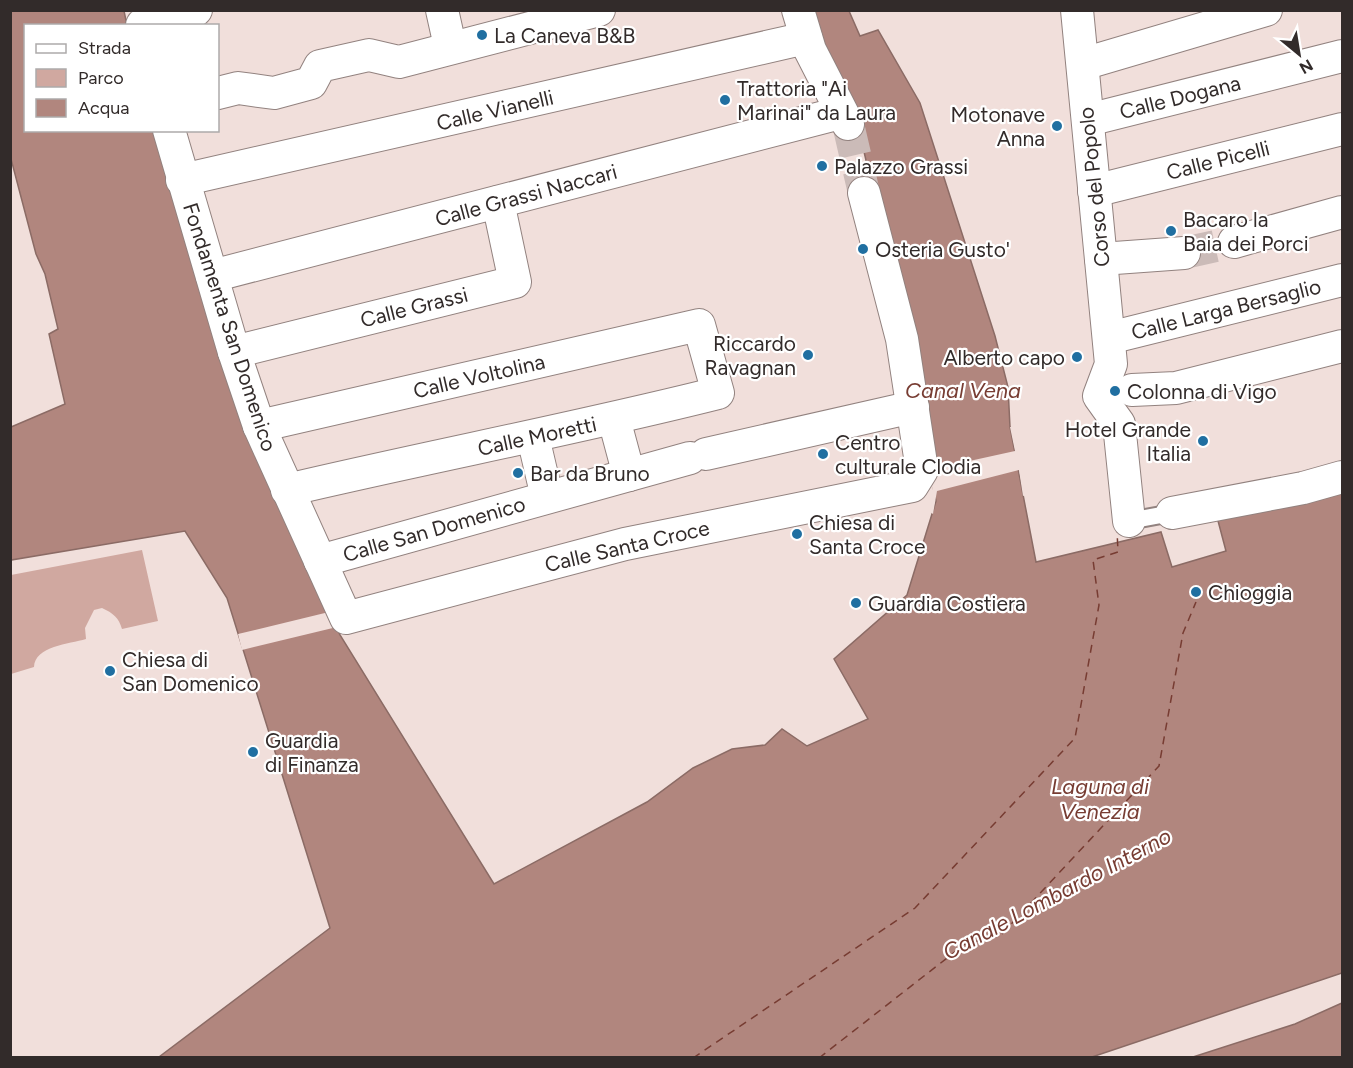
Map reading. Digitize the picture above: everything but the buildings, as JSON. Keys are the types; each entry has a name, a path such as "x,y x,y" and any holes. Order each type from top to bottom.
{"street":[{"path":"147,24 196,10"},
{"path":"442,10 450,46"},
{"path":"219,93 238,88 274,93 311,82 320,66 369,56 399,62 450,46 598,10"},
{"name":"Corso del Popolo","path":"1077,10 1110,351 1099,396 1119,424"},
{"path":"1083,64 1266,10"},
{"name":"Calle Grassi Naccari","path":"212,276 498,202 844,118 802,24"},
{"name":"Calle Vianelli","path":"182,180 802,24"},
{"name":"Calle Dogana","path":"1088,120 1342,56"},
{"name":"Calle Picelli","path":"1094,191 1342,129"},
{"name":"Fondamenta San Domenico","path":"170,132 234,352 259,426 346,618"},
{"path":"864,193 902,339 913,406"},
{"name":"Calle Grassi","path":"234,352 515,282 498,202"},
{"path":"1234,242 1342,212"},
{"path":"1101,259 1184,253"},
{"name":"Calle Larga Bersaglio","path":"1110,351 1342,280"},
{"name":"Calle Moretti","path":"287,490 393,465 614,419 718,393 699,325"},
{"name":"Calle Voltolina","path":"259,426 699,325"},
{"path":"1110,351 1132,390 1176,387 1342,346"},
{"name":"Corso del Popolo","path":"1129,521 1119,424 1132,390"},
{"name":"Calle San Domenico","path":"320,561 698,456 913,406"},
{"name":"Calle Santa Croce","path":"346,618 625,544 912,486 922,470 913,406"},
{"path":"614,419 629,475"},
{"name":"Calle San Domenico","path":"532,437 547,497"},
{"path":"1172,513 1303,488 1342,477"}],"lane":[{"path":"1129,521 1172,513"}],"green space":[{"path":"142,550 158,621 122,629 117,619 109,612 102,608 94,610 85,628 86,639 46,650 40,654 34,667 11,674 11,575"}],"water":[{"name":"Laguna di Venezia","path":"11,11 124,11 127,24 24,24 24,132 154,132 233,393 340,635 494,884 647,802 693,768 732,749 765,745 782,729 807,746 868,719 834,659 907,595 936,501 857,122 804,11 849,11 860,36 878,30 920,103 995,336 1008,387 1010,427 1036,562 1161,532 1172,567 1226,551 1217,517 1342,485 1342,973 1092,1057 159,1057 330,928 227,598 185,531 11,560 11,427 65,404 49,334 58,329 45,274 36,254 11,159"},
{"path":"1342,1003 1342,1057 1193,1057 1295,1024"}],"pier":[{"path":"1010,427 1013,427 1026,495 1023,496 1019,470 937,491 933,514 930,512 933,492 926,452 933,469 1015,451"},
{"path":"329,612 337,627 242,650 238,634"}],"ferry route":[{"path":"693,1058 915,908 1075,738 1099,605 1093,560 1118,552 1117,530"},
{"path":"819,1058 965,944 1000,936 1159,766 1183,633 1196,602"}],"tunnel":[{"path":"848,124 864,193"},
{"path":"1184,253 1234,242"}],"place":[{"name":"La Caneva B&B","path":"482,35"},
{"name":"Trattoria \"Ai Marinai\" da Laura","path":"725,100"},
{"name":"Motonave Anna","path":"1057,126"},
{"name":"Palazzo Grassi","path":"822,166"},
{"name":"Bacaro la Baia dei Porci","path":"1171,231"},
{"name":"Osteria Gusto'","path":"863,249"},
{"name":"Riccardo Ravagnan","path":"808,355"},
{"name":"Alberto capo","path":"1077,357"},
{"name":"Colonna di Vigo","path":"1115,391"},
{"name":"Hotel Grande Italia","path":"1203,441"},
{"name":"Centro culturale Clodia","path":"823,454"},
{"name":"Bar da Bruno","path":"518,473"},
{"name":"Chiesa di Santa Croce","path":"797,534"},
{"name":"Chioggia","path":"1196,592"},
{"name":"Guardia Costiera","path":"856,603"},
{"name":"Chiesa di San Domenico","path":"110,671"},
{"name":"Guardia di Finanza","path":"253,752"}],"water label":[{"name":"Canal Vena","path":"963,390"},
{"name":"Canale Lombardo Interno","path":"1057,894"}]}
